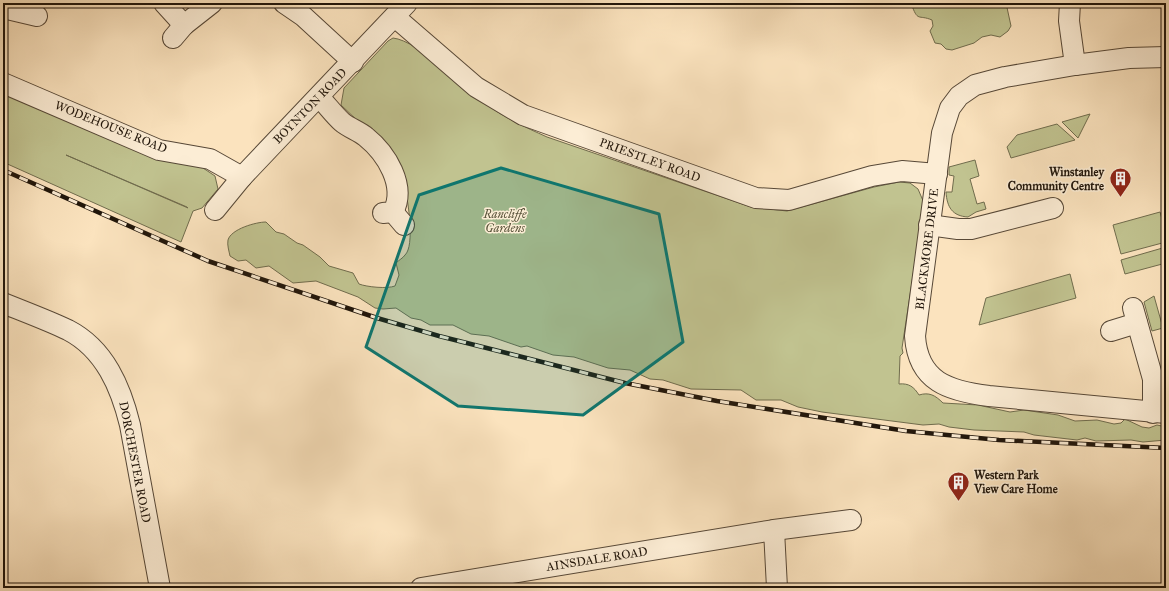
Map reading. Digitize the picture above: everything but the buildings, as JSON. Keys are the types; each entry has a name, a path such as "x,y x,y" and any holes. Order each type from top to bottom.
{"street":[{"path":"164,3 178,31 212,3"},
{"path":"284,3 303,16 353,62"},
{"path":"1070,3 1069,21 1075,65"},
{"path":"3,8 38,16"},
{"name":"BOYNTON ROAD","path":"214,210 242,177 401,10"},
{"name":"PRIESTLEY ROAD","path":"401,10 476,86 523,115 756,198 789,200 872,176 902,171 937,174"},
{"name":"BLACKMORE DRIVE","path":"1160,413 968,393 940,383 928,374 920,361 916,348 915,336 929,225 945,120 950,108 959,96 975,85 990,80 1075,65 1129,58 1166,57"},
{"name":"WODEHOUSE ROAD","path":"3,82 159,150 210,159 242,177"},
{"path":"319,97 342,122 365,136 381,151 392,171 397,190 398,203 393,217"},
{"path":"929,225 958,229 971,229 1053,208"},
{"name":"DORCHESTER ROAD","path":"3,303 69,331 90,346 113,374 124,400 130,425 160,588"},
{"path":"1111,331 1135,316 1153,379 1160,413"},
{"name":"AINSDALE ROAD","path":"421,588 774,530 851,520"},
{"path":"774,530 777,588"}],"highlighted area":[{"path":"501,168 659,214 683,342 583,415 458,406 366,347 419,195"}],"green space":[{"path":"911,3 1006,3 1011,26 1008,31 1000,37 991,35 982,37 974,43 952,50 946,49 941,44 935,43 930,31 933,26 932,20 917,16"},
{"name":"Rancliffe Gardens","path":"393,38 415,47 492,108 507,118 531,130 547,137 751,207 787,211 874,187 899,182 910,183 918,189 924,203 902,348 903,353 900,356 899,384 911,386 919,395 932,395 943,403 978,405 1010,412 1024,410 1058,415 1075,421 1097,420 1114,424 1121,423 1125,419 1142,427 1149,428 1157,425 1166,427 1166,440 1143,442 1131,440 1096,441 1085,438 1077,440 1034,435 1024,432 974,430 949,427 939,424 923,425 822,412 798,407 781,400 756,400 741,390 691,389 663,380 650,379 630,370 608,368 574,357 553,355 527,346 521,347 489,336 471,334 453,325 430,325 421,320 411,318 396,308 375,308 358,297 316,281 293,283 269,266 256,268 246,260 238,261 230,256 228,240 230,236 244,227 256,223 266,222 276,232 284,234 297,243 303,245 320,257 329,266 353,273 359,284 377,287 395,286 399,275 396,263 405,255 410,242 410,223 405,188 362,125 341,105 344,88 388,41"},
{"path":"3,91 204,164 203,168 215,176 218,189 202,208 193,211 181,242 3,162","holes":["66,155 187,207 188,208"]},
{"path":"1090,114 1078,138 1062,122"},
{"path":"1057,124 1075,140 1011,158 1007,147 1017,135"},
{"path":"975,160 979,176 970,179 977,204 984,202 986,209 976,212 968,217 958,215 951,210 946,192 952,192 954,176 949,175 949,167"},
{"path":"1160,212 1166,233 1166,242 1121,254 1113,225"},
{"path":"1166,247 1166,263 1125,274 1121,260"},
{"path":"1070,274 1076,298 979,325 986,298"},
{"path":"1154,296 1163,328 1152,331 1144,302"}],"railway":[{"path":"3,170 208,261 377,318 439,336 625,383 717,401 906,431 999,440 1166,448"}],"place":[{"name":"Winstanley Community Centre","path":"1120,198"},
{"name":"Western Park View Care Home","path":"959,502"}]}
